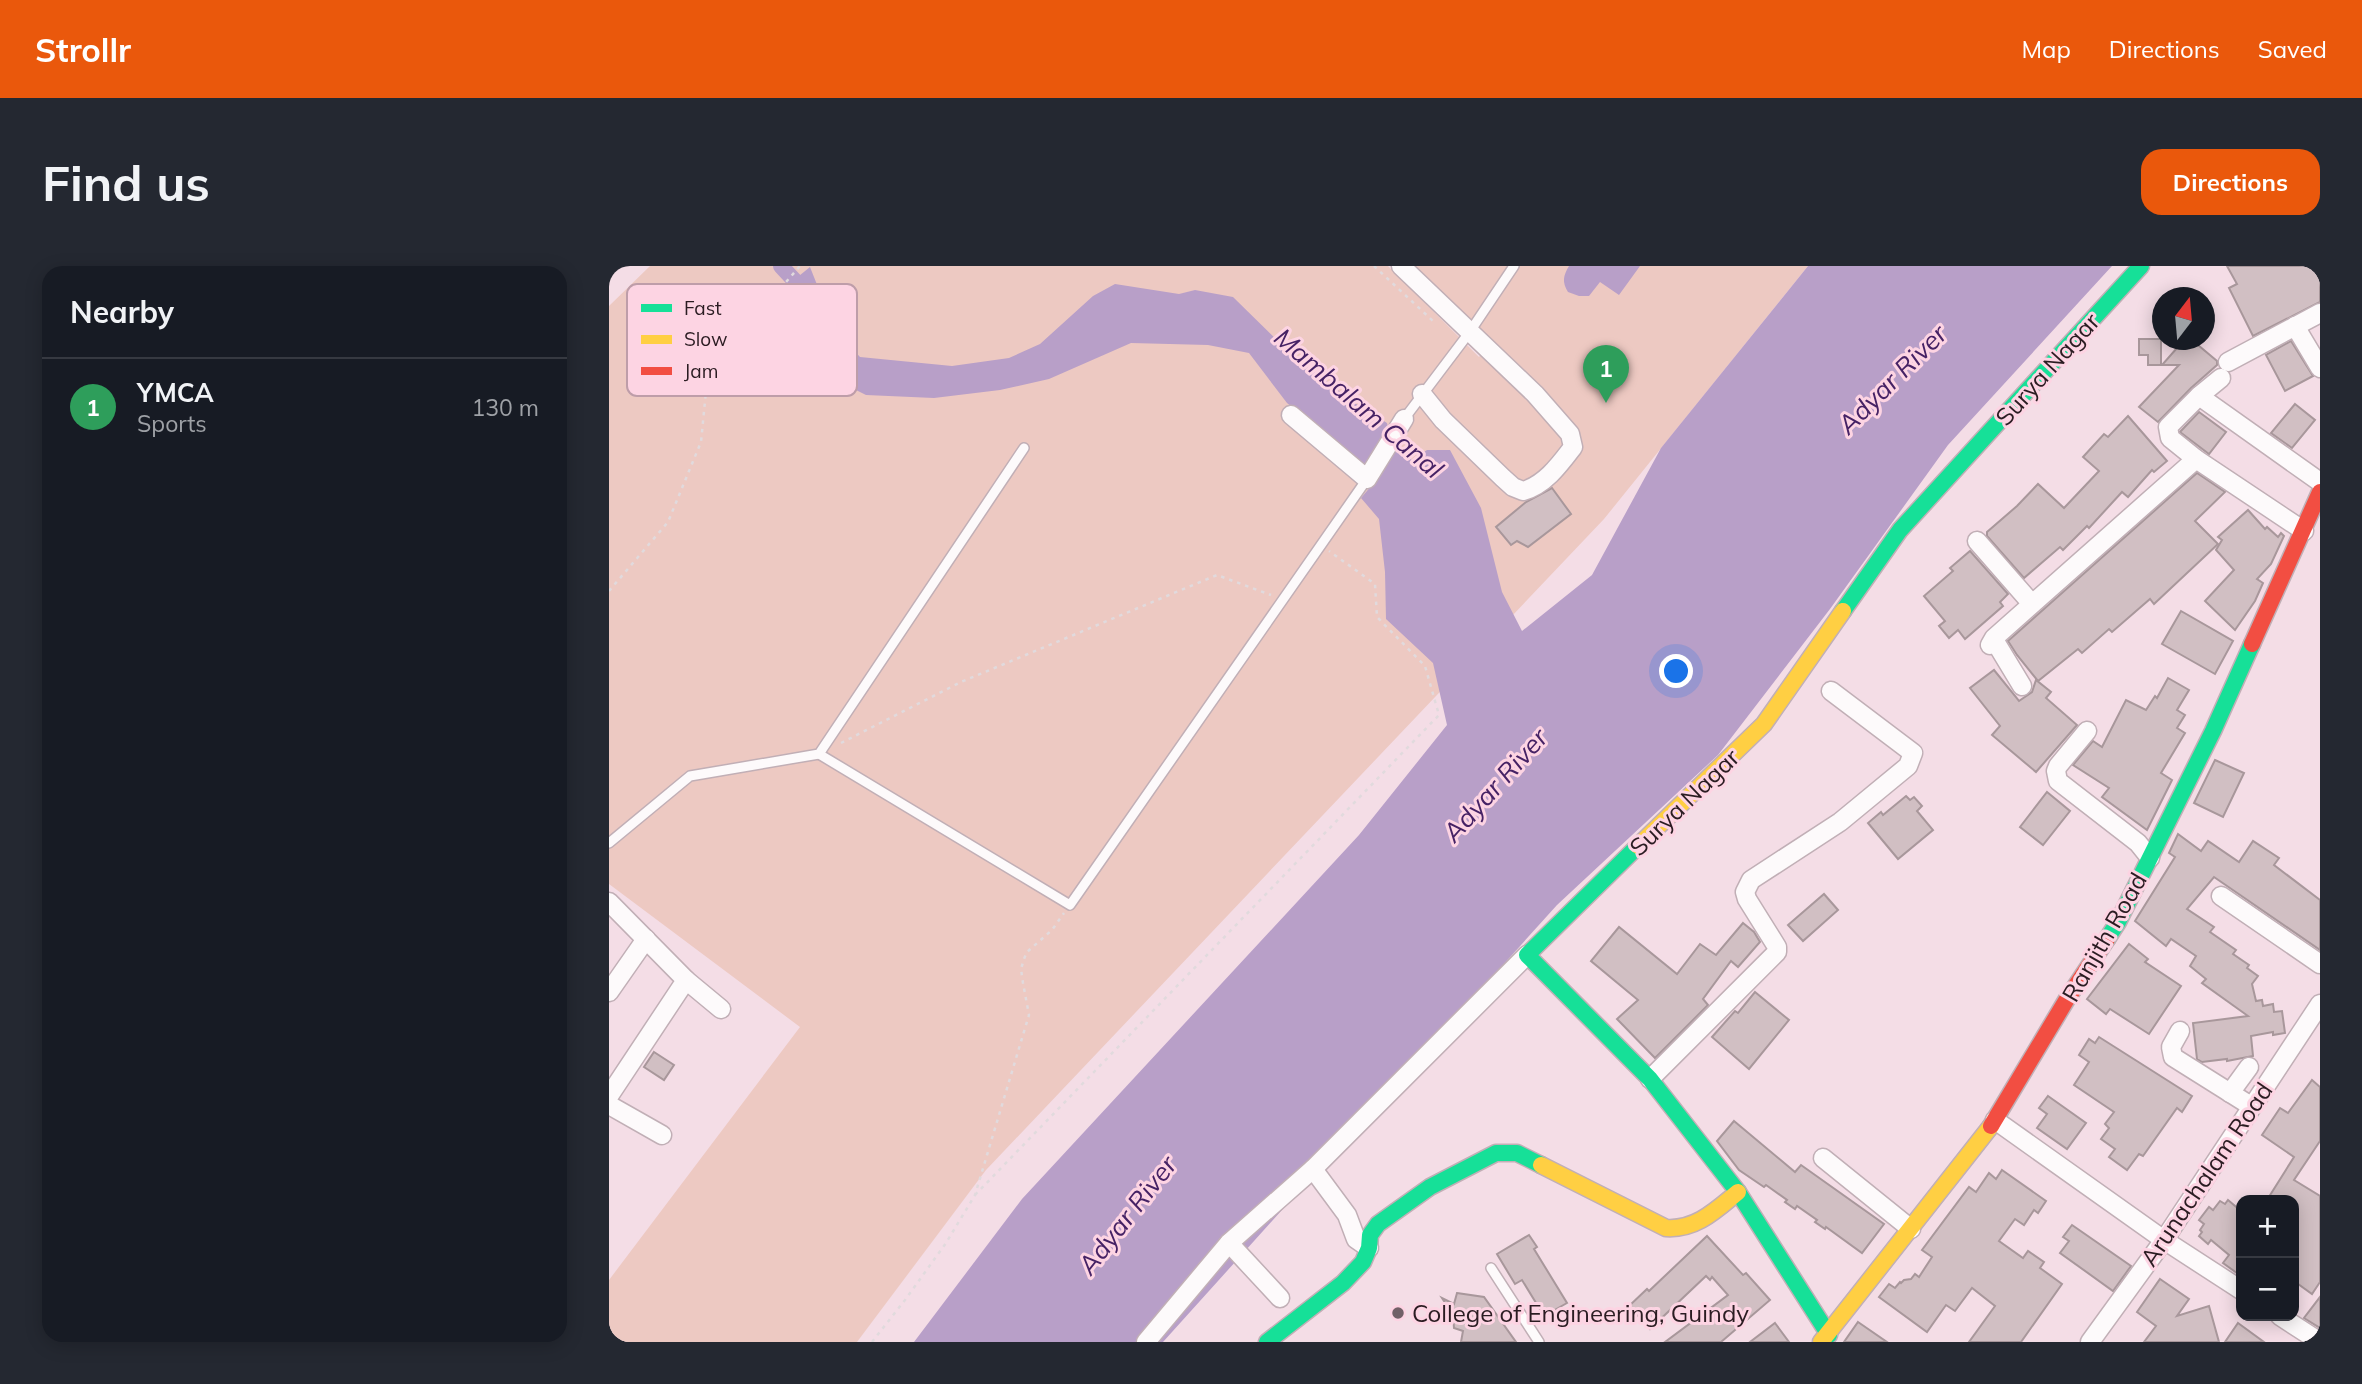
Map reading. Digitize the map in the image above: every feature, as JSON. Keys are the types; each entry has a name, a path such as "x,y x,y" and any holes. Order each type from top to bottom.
{"street":[{"path":"1401,266 1555,415 1570,434 1573,447 1549,475 1536,486 1523,491 1513,487 1443,420 1422,394"},
{"name":"Surya Nagar","path":"1527,955 1764,724 1900,530 2141,266"},
{"path":"2304,531 2196,459 2170,438 2168,427 2224,370 2320,313"},
{"path":"2295,326 2319,364"},
{"path":"2199,396 2320,482"},
{"path":"1291,415 1367,479 1404,419"},
{"path":"2022,687 1996,643 1990,645 1994,638 2196,459"},
{"name":"Ranjith Road","path":"1825,1339 1995,1120 2067,999 2118,922 2213,731 2320,492"},
{"path":"1977,541 2032,604"},
{"path":"1650,1079 1777,952 1777,947 1747,899 1745,892 1751,880 1840,822 1907,766 1913,753 1831,691"},
{"path":"2087,731 2058,766 2058,781 2138,843 2150,858"},
{"path":"2221,896 2320,964"},
{"path":"609,902 686,980 721,1009"},
{"path":"609,992 646,939"},
{"path":"1146,1342 1230,1243 1313,1169 1527,955 1650,1079 1738,1192 1825,1339"},
{"path":"609,1096 686,980"},
{"name":"Arunachalam Road","path":"2090,1342 2164,1240 2320,1004"},
{"path":"2180,1031 2171,1046 2173,1057 2251,1106"},
{"path":"2230,1093 2249,1067"},
{"path":"609,1105 662,1135"},
{"path":"1995,1120 2164,1240 2236,1287"},
{"path":"1267,1342 1343,1283 1363,1262 1369,1248 1370,1235 1378,1224 1430,1187 1496,1153 1517,1153 1666,1228 1678,1231 1691,1227 1738,1192"},
{"path":"1823,1158 1911,1229"},
{"path":"1313,1169 1347,1215 1356,1240 1369,1248"},
{"path":"1230,1243 1280,1298"},
{"path":"2288,1321 2320,1342"}],"lane":[{"path":"1404,419 1469,333 1514,266"},
{"path":"819,754 1024,448"},
{"path":"609,843 689,776 819,754 1070,905 1367,479"},
{"path":"1491,1268 1539,1342"}],"path":[{"path":"783,284 800,266"},
{"path":"1374,266 1440,328"},
{"path":"609,591 668,522 701,442 706,396"},
{"path":"871,1342 946,1243 975,1195 1439,715 1425,667 1377,617 1375,583 1321,545"},
{"path":"819,754 961,682 1217,575 1283,599"},
{"path":"975,1195 1029,1016 1021,969 1024,959 1027,952 1052,930 1070,905"}],"shaded area":[{"path":"650,266 1388,266 1479,357 1490,343 1414,266 1808,266 1604,519 986,1170 857,1342 609,1342 609,1280 800,1027 609,884 609,306 627,288 627,396 857,396 857,284 632,284"}],"water":[{"path":"1569,266 1640,266 1619,295 1600,282 1589,296 1579,296 1568,292 1564,282"},
{"name":"Adyar River","path":"1808,266 2112,266 1948,445 1830,609 1718,755 1557,905 1163,1342 914,1342 1022,1199 1359,835 1447,725 1433,663 1386,619 1385,572 1379,519 1361,498 1377,479 1287,403 1249,353 1208,345 1131,343 1049,379 1000,390 934,398 866,395 857,390 857,354 860,357 952,366 1009,358 1040,344 1093,296 1115,284 1179,294 1195,290 1233,297 1287,350 1353,402 1387,423 1393,447 1412,460 1427,450 1450,450 1481,508 1502,592 1522,631 1592,575 1661,448"},
{"path":"810,267 817,284 793,284 794,280"}],"building":[{"path":"2227,266 2320,266 2320,302 2253,336 2229,288 2237,284"},
{"path":"2139,339 2152,339 2152,350 2161,350 2161,365 2148,365 2148,355 2139,355"},
{"path":"2291,341 2313,376 2285,391 2266,355"},
{"path":"2175,350 2204,350 2217,361 2217,365 2158,422 2139,407 2179,365 2162,365"},
{"path":"2295,404 2315,420 2292,448 2271,433"},
{"path":"2199,412 2226,432 2209,454 2180,432"},
{"path":"2128,416 2167,461 2154,472 2152,470 2128,497 2122,492 2089,528 2087,526 2063,550 2060,547 2024,578 1987,536 1987,532 2038,484 2064,508 2099,471 2083,457 2104,434 2108,437"},
{"path":"2197,473 2225,492 2195,521 2218,544 2154,604 2150,599 2112,632 2109,629 2082,653 2078,649 2038,681 2008,641"},
{"path":"1552,488 1571,514 1528,547 1517,541 1511,545 1496,527 1526,502"},
{"path":"2248,510 2265,529 2267,527 2278,537 2281,533 2284,536 2271,564 2257,579 2263,583 2255,601 2235,630 2205,601 2234,570 2216,550 2222,540 2218,537"},
{"path":"1970,551 2008,594 2000,602 2003,606 1965,639 1958,630 1949,638 1939,626 1945,621 1924,596 1953,571 1950,568"},
{"path":"2181,611 2233,641 2215,674 2162,644"},
{"path":"1994,670 2019,701 2032,692 2036,680 2051,692 2046,698 2077,725 2036,772 1992,735 2000,726 1970,688"},
{"path":"2168,678 2189,690 2177,710 2185,715 2177,728 2185,733 2161,773 2172,780 2147,830 2102,797 2109,788 2073,765 2093,741 2102,747 2126,700 2146,710 2155,696 2157,698"},
{"path":"2215,760 2244,773 2223,817 2194,803"},
{"path":"2047,792 2070,811 2043,845 2020,827"},
{"path":"1906,796 1910,800 1914,797 1922,806 1917,811 1933,830 1898,859 1868,823 1881,812 1883,815"},
{"path":"2178,834 2201,851 2208,841 2239,862 2253,841 2279,858 2274,865 2320,900 2320,950 2214,877 2187,909 2214,927 2210,932 2236,950 2233,954 2249,965 2247,968 2258,976 2252,984 2256,1001 2262,1000 2263,1006 2273,1004 2274,1012 2282,1011 2285,1033 2251,1036 2253,1056 2227,1061 2202,1062 2197,1059 2193,1023 2248,1016 2202,983 2206,979 2190,966 2196,956 2171,939 2166,946 2135,921 2175,857 2169,853"},
{"path":"1824,894 1838,910 1803,941 1788,925"},
{"path":"1743,923 1754,932 1760,942 1738,967 1731,961 1703,999 1708,1005 1655,1058 1617,1019 1638,1000 1591,961 1619,927 1677,974 1700,944 1716,955"},
{"path":"2129,944 2148,959 2145,962 2181,986 2149,1034 2110,1009 2106,1014 2087,999"},
{"path":"1755,992 1789,1020 1749,1069 1712,1037 1735,1011 1738,1013"},
{"path":"2099,1037 2192,1096 2182,1112 2177,1108 2143,1156 2139,1154 2127,1170 2109,1157 2115,1149 2101,1139 2109,1128 2105,1124 2114,1112 2074,1085 2089,1062 2079,1055 2089,1039 2095,1043"},
{"path":"654,1052 674,1065 664,1080 644,1067"},
{"path":"2312,1080 2320,1087 2320,1141 2294,1180 2320,1196 2320,1282 2312,1294 2299,1285 2299,1195 2270,1195 2294,1157 2262,1135 2280,1108 2288,1113"},
{"path":"2048,1096 2086,1123 2067,1149 2037,1128 2047,1114 2039,1108"},
{"path":"1734,1121 1795,1172 1801,1165 1884,1224 1862,1253 1815,1222 1817,1220 1797,1206 1795,1209 1785,1202 1787,1200 1766,1185 1764,1187 1739,1170 1717,1141"},
{"path":"2002,1170 2046,1201 2038,1213 2034,1210 2024,1225 2015,1219 1999,1241 2023,1258 2028,1251 2044,1262 2040,1268 2062,1284 2021,1342 1969,1342 1995,1306 1972,1288 1955,1311 1946,1305 1927,1332 1879,1297 1889,1284 1895,1288 1915,1274 1919,1277 1932,1257 1922,1250 1969,1187 1976,1192 1989,1173 1996,1179"},
{"path":"2228,1200 2236,1207 2236,1272 2223,1263 2229,1255 2211,1240 2208,1244 2199,1236 2204,1224 2199,1220 2209,1207 2213,1210 2220,1201 2225,1204"},
{"path":"2072,1225 2131,1266 2113,1291 2060,1253 2069,1241 2063,1237"},
{"path":"1529,1235 1537,1247 1534,1249 1567,1303 1544,1316 1522,1280 1515,1284 1497,1254"},
{"path":"1707,1236 1770,1300 1721,1342 1665,1342 1728,1295 1712,1277 1710,1280 1706,1276 1650,1329 1629,1306 1647,1289 1649,1291"},
{"path":"2160,1279 2189,1299 2177,1316 2209,1306 2219,1342 2144,1342 2156,1326 2137,1312"},
{"path":"1457,1293 1484,1297 1516,1342 1461,1342 1463,1331 1454,1328 1453,1315 1442,1298 1454,1304"},
{"path":"2320,1297 2320,1328 2304,1318"},
{"path":"1858,1322 1887,1342 1844,1342"},
{"path":"1775,1323 1789,1342 1750,1342"},
{"path":"2238,1323 2264,1342 2225,1342"}],"waterway":[{"name":"Mambalam Canal","path":"781,266 796,284"}],"traffic: fast":[{"path":"1843,611 1900,530 2141,266"},
{"path":"2107,939 2213,731 2252,644"},
{"path":"1638,846 1527,955 1650,1079 1738,1192 1829,1335"},
{"path":"1267,1342 1343,1283 1363,1262 1369,1248 1370,1235 1378,1224 1430,1187 1496,1153 1517,1153 1541,1165"}],"traffic: slow":[{"path":"1638,846 1764,724 1843,611"},
{"path":"1821,1342 1991,1126"},
{"path":"1541,1165 1666,1228 1677,1228 1696,1222 1738,1192"}],"traffic: jam":[{"path":"2252,644 2320,492"},
{"path":"1991,1126 2067,999 2107,939"}],"place":[{"name":"YMCA","path":"1606,403"},
{"name":"College of Engineering, Guindy","path":"1398,1313"}]}
